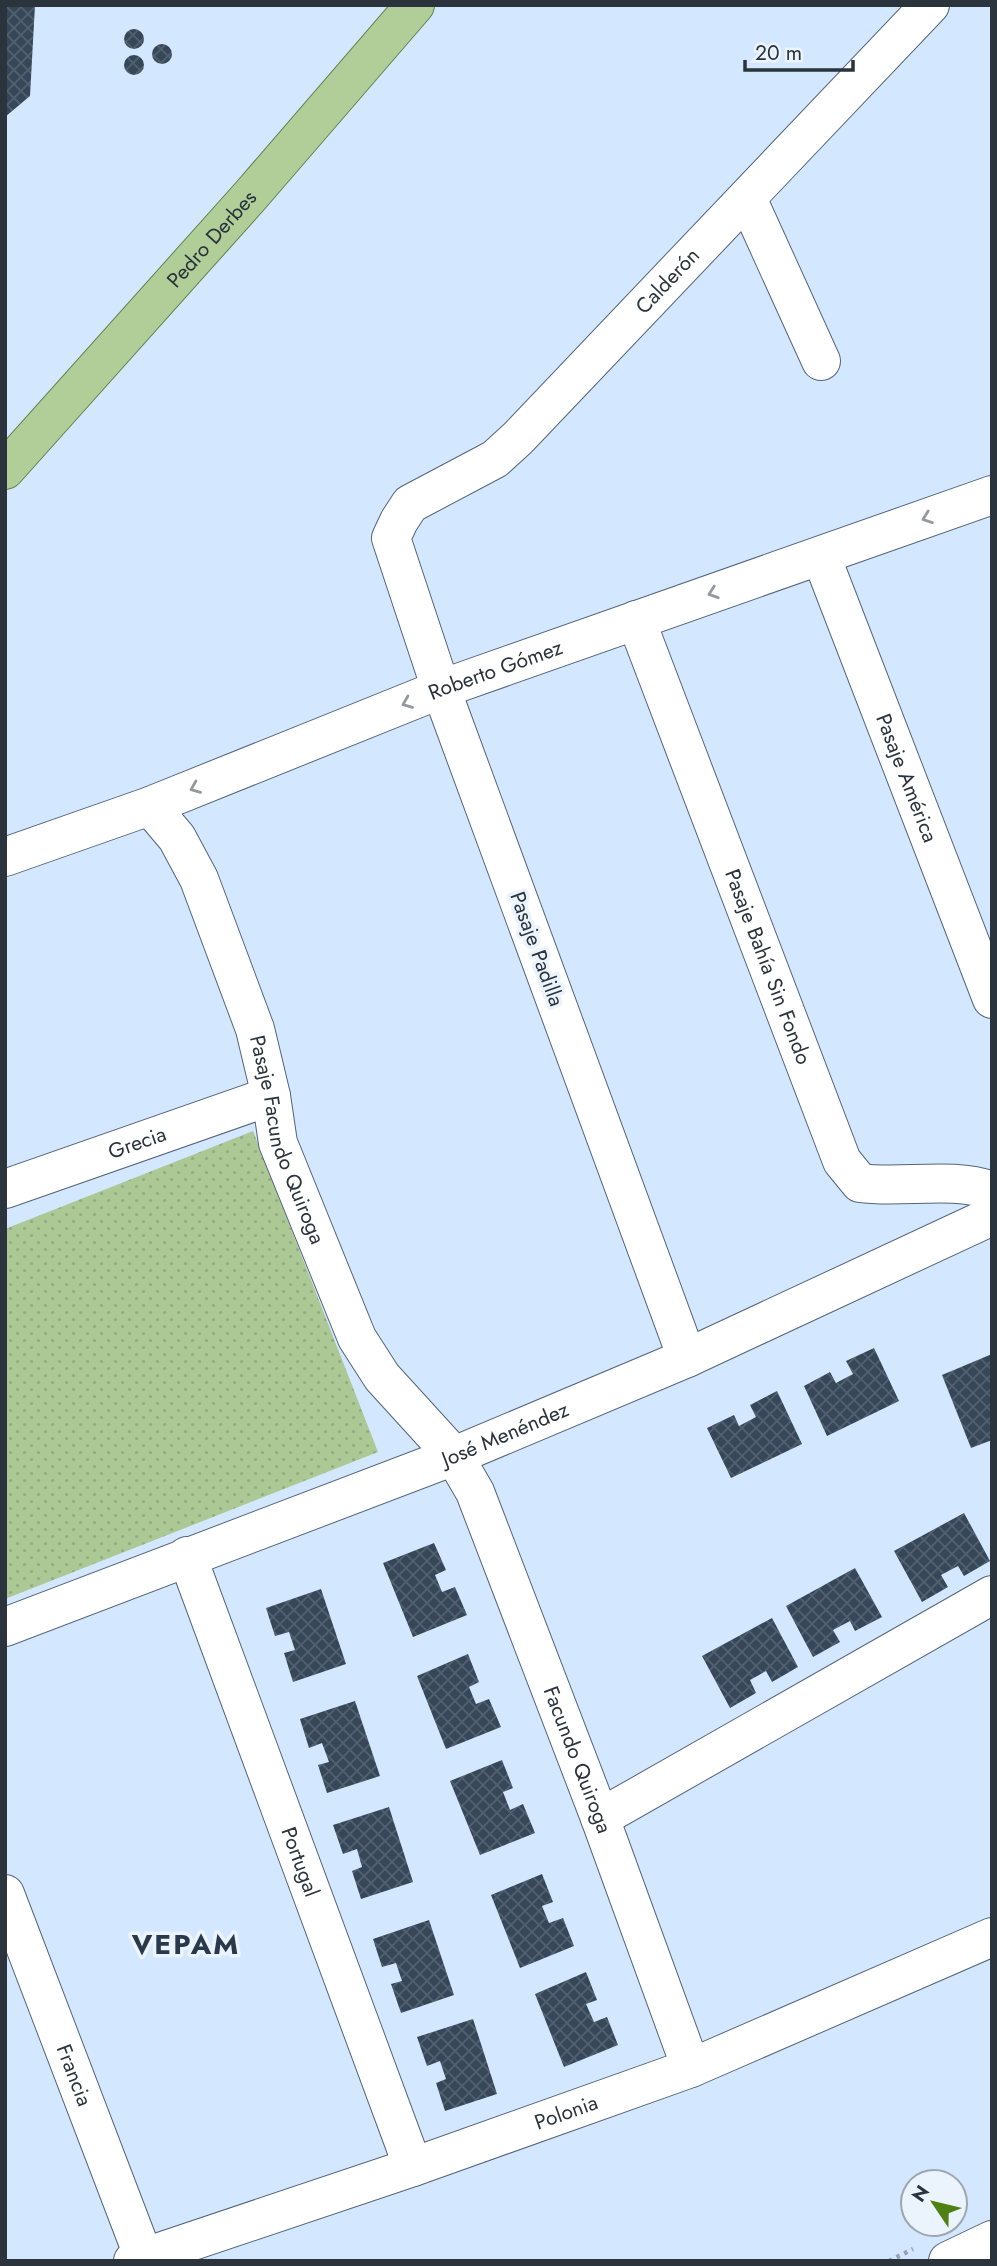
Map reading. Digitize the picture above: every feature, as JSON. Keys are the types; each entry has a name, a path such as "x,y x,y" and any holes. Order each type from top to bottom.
{"main road":[{"name":"Pedro Derbes","path":"5,470 260,185 415,5"}],"street":[{"name":"Calderón","path":"391,538 410,504 495,459 518,438 930,5"},
{"path":"747,198 821,361"},
{"name":"Roberto Gómez","path":"5,857 150,806 441,690 636,620 990,500"},
{"name":"Pasaje Padilla","path":"391,538 441,690 687,1358"},
{"name":"Pasaje América","path":"821,556 992,999"},
{"name":"Pasaje Bahía Sin Fondo","path":"636,620 842,1161 860,1183 881,1186 975,1184 992,1191"},
{"name":"Pasaje Facundo Quiroga","path":"150,806 177,838 199,879 255,1029 271,1096 278,1143 357,1338 382,1377 454,1456"},
{"name":"Grecia","path":"5,1189 271,1096"},
{"name":"José Menéndez","path":"5,1627 454,1456 687,1358 992,1216"},
{"name":"Facundo Quiroga","path":"454,1456 475,1492 600,1818 691,2068"},
{"name":"Portugal","path":"187,1556 414,2167"},
{"path":"600,1818 992,1595"},
{"name":"Francia","path":"5,1894 138,2259"},
{"name":"Polonia","path":"138,2259 414,2167 691,2068 992,1937"},
{"path":"948,2261 992,2240"}],"green space":[{"path":"253,1131 378,1452 5,1599 5,1229"}],"building":[{"path":"5,5 35,5 30,96 5,117"},
{"path":"134,29 141,32 144,39 141,46 134,49 127,46 124,39 127,32"},
{"path":"162,44 169,47 172,54 169,61 162,64 155,61 152,54 155,47"},
{"path":"134,55 141,58 144,65 141,72 134,75 127,72 124,65 127,58"},
{"path":"874,1348 899,1401 827,1436 804,1386 830,1372 836,1383 853,1374 846,1361"},
{"path":"992,1354 992,1440 971,1448 942,1375"},
{"path":"777,1391 802,1444 731,1478 707,1428 734,1415 739,1426 756,1417 750,1405"},
{"path":"964,1513 990,1561 964,1576 958,1566 941,1575 948,1587 922,1602 894,1551"},
{"path":"434,1543 446,1570 435,1575 442,1592 455,1587 467,1615 413,1637 383,1563"},
{"path":"855,1568 882,1617 855,1631 850,1621 833,1630 840,1642 813,1657 786,1606"},
{"path":"321,1589 346,1664 293,1682 284,1653 295,1650 289,1632 275,1636 266,1608"},
{"path":"772,1618 798,1667 772,1682 766,1671 750,1680 756,1693 730,1708 702,1656"},
{"path":"468,1654 479,1682 469,1687 476,1704 489,1699 501,1727 446,1749 417,1676"},
{"path":"355,1701 380,1776 327,1793 318,1765 329,1762 322,1743 309,1748 300,1719"},
{"path":"502,1760 513,1788 503,1792 510,1810 523,1804 535,1833 480,1855 450,1781"},
{"path":"389,1807 413,1882 361,1899 352,1871 362,1867 357,1849 343,1854 333,1825"},
{"path":"542,1874 553,1902 542,1906 549,1923 563,1918 574,1946 520,1968 491,1895"},
{"path":"429,1920 454,1995 401,2013 391,1984 402,1981 396,1963 382,1967 373,1939"},
{"path":"586,1972 597,2000 586,2004 594,2022 607,2017 618,2045 564,2067 535,1994"},
{"path":"473,2019 497,2094 445,2111 436,2083 446,2079 440,2061 427,2066 417,2037"}],"district":[{"name":"VEPAM","path":"186,1944"}]}
